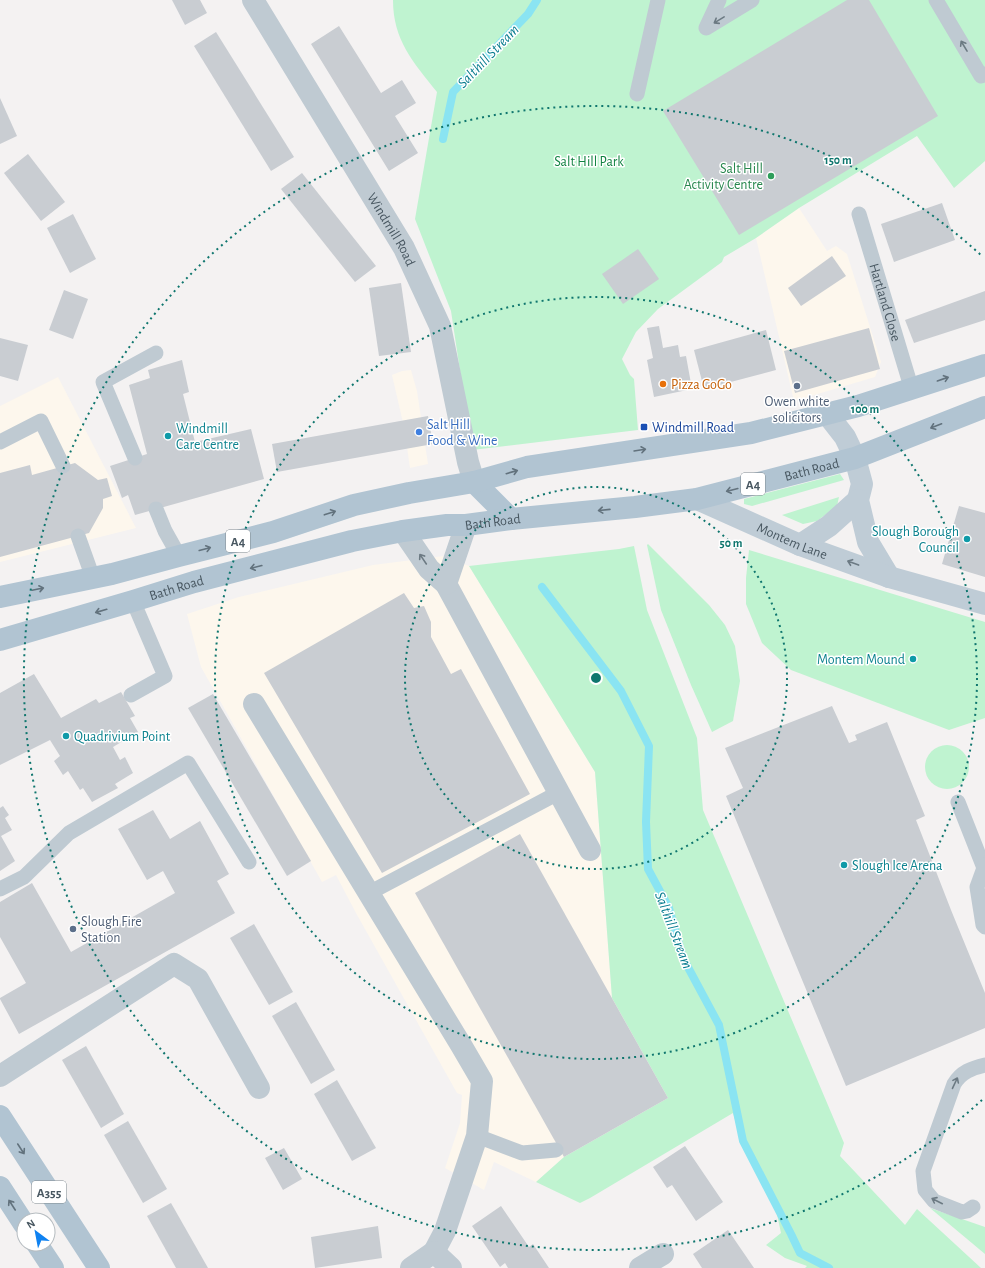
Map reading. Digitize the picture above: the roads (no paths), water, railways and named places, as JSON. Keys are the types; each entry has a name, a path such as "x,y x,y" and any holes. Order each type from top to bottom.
{"main road":[{"name":"Bath Road","path":"0,597 93,578 273,532 354,505 409,493 474,482 527,467 751,433 858,406 912,390 985,365"},
{"name":"Bath Road","path":"2,640 194,582 280,561 352,541 403,531 635,507 697,499 855,458 985,407"},
{"path":"827,414 845,437 855,458 862,484 858,500 868,542 889,576"},
{"path":"474,482 511,519"},
{"name":"Montem Lane","path":"697,499 800,545 889,576 985,604"},
{"path":"800,545 829,526 858,500"},
{"path":"273,532 280,561"},
{"path":"179,556 194,582"},
{"name":"A355","path":"0,1116 99,1268"},
{"name":"A355","path":"0,1186 16,1212"},
{"path":"42,1252 53,1268"}],"street":[{"name":"Windmill Road","path":"252,0 408,255 440,326 468,462 474,482"},
{"path":"446,584 466,525"},
{"path":"403,531 429,569 446,584 590,850"},
{"path":"254,704 482,1081 477,1136 445,1231 434,1252 411,1268"},
{"path":"0,1076 174,964 198,979 259,1088"},
{"path":"434,1252 452,1268"},
{"path":"640,1268 662,1254"}],"lane":[{"path":"637,94 658,0"},
{"path":"719,0 706,28 752,0"},
{"path":"936,0 981,76 985,74"},
{"name":"Hartland Close","path":"859,214 912,390"},
{"path":"135,458 103,382 156,353"},
{"path":"0,442 41,421 62,466"},
{"path":"156,509 165,531 179,556"},
{"path":"78,536 93,578"},
{"path":"131,695 165,676 133,601"},
{"path":"0,889 24,876 69,833 188,763 249,862"},
{"path":"369,893 558,793"},
{"path":"958,802 985,866 977,887 985,927"},
{"path":"973,1207 962,1212 934,1201 925,1190 923,1171 954,1084 958,1077 973,1068 985,1065"},
{"path":"477,1136 522,1153 556,1150"}],"waterway":[{"name":"Salthill Stream","path":"443,139 453,92 528,14 537,0"},
{"name":"Salthill Stream","path":"542,587 621,691 649,746 646,822 648,869 669,908 683,958 719,1025 743,1141 800,1253 829,1268"}],"place":[{"name":"Salt Hill Activity Centre","path":"771,176"},
{"name":"Pizza GoGo","path":"663,384"},
{"name":"Owen white solicitors","path":"797,386"},
{"name":"Windmill Road","path":"644,427"},
{"name":"Salt Hill Food & Wine","path":"419,432"},
{"name":"Windmill Care Centre","path":"168,436"},
{"name":"Slough Borough Council","path":"967,539"},
{"name":"Montem Mound","path":"913,659"},
{"name":"Quadrivium Point","path":"66,736"},
{"name":"Slough Ice Arena","path":"844,865"},
{"name":"Slough Fire Station","path":"73,929"}],"park label":[{"name":"Salt Hill Park","path":"589,161"}]}
